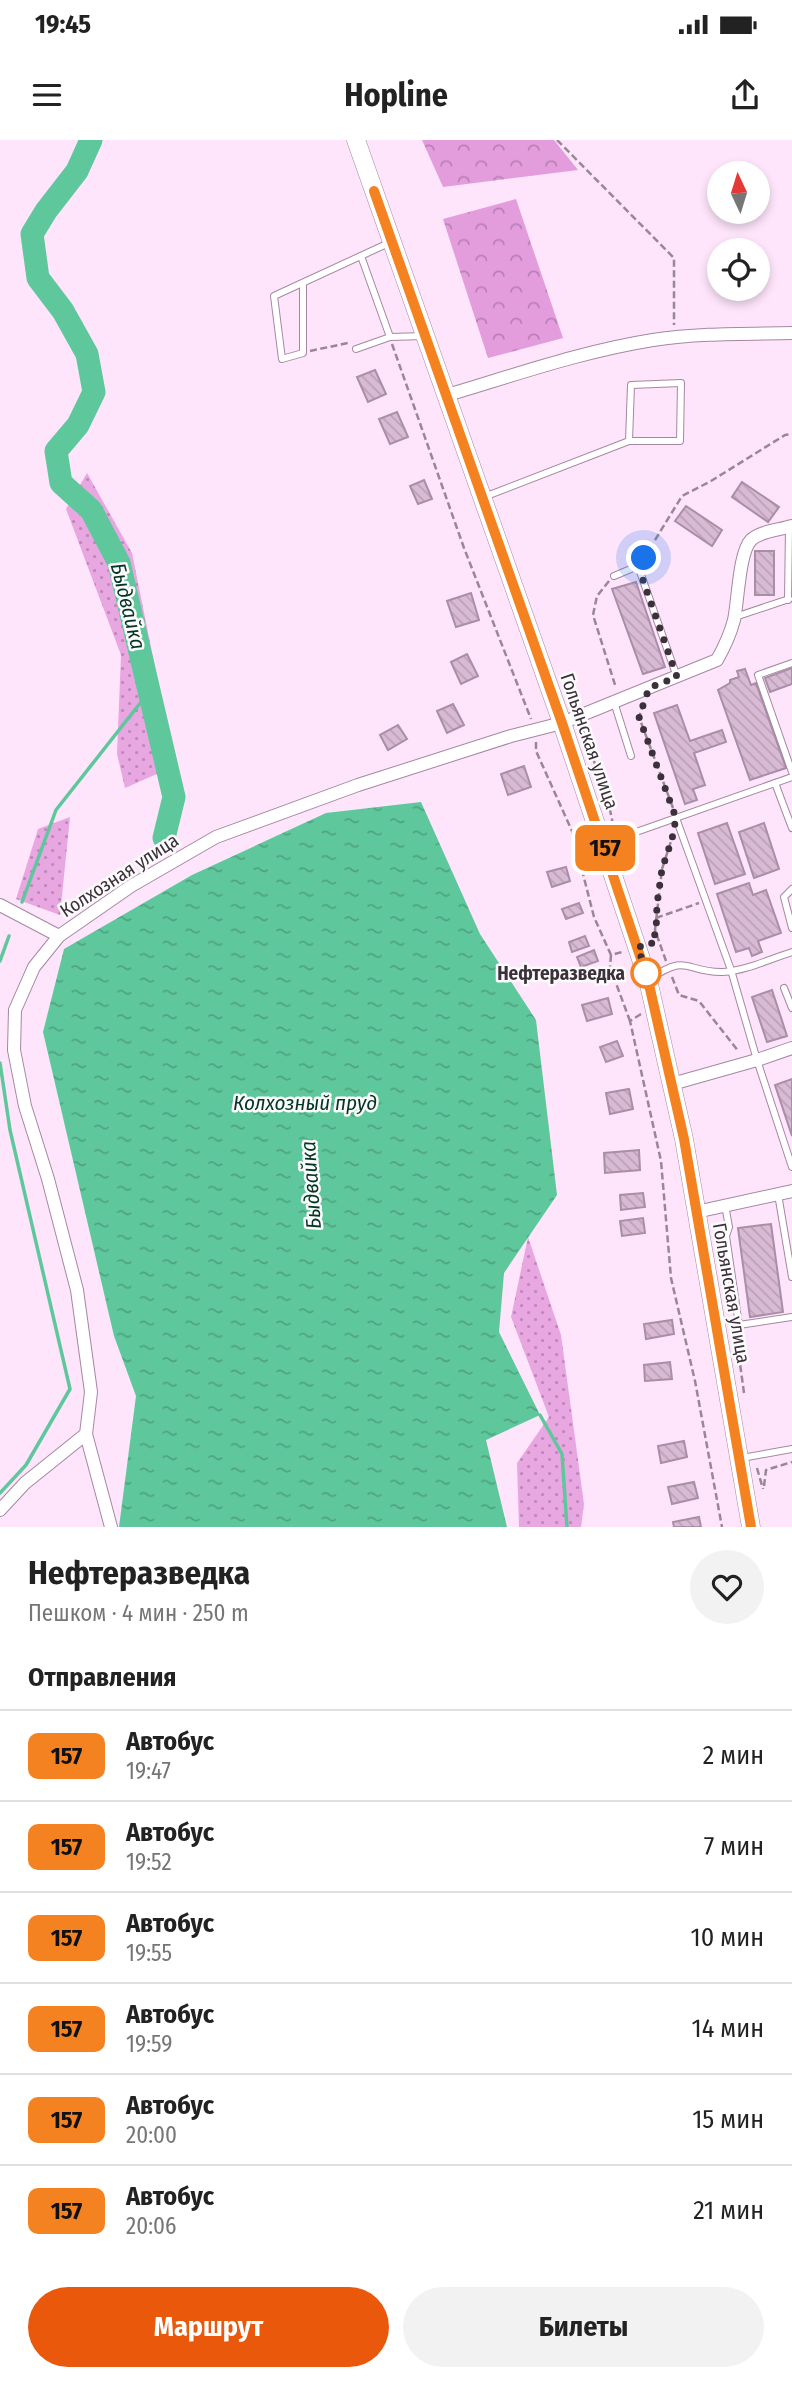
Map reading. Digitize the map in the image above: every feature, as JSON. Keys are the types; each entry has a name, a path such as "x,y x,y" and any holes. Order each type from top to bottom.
{"main road":[{"name":"Гольянская улица","path":"356,140 483,498 569,721 610,841 673,1084 696,1212 747,1457 751,1527"}],"street":[{"path":"447,395 597,351 673,338 792,333"},
{"name":"Колхозная улица","path":"86,1434 91,1392 77,1290 25,1106 14,1050 15,1010 34,967 59,936 131,886 216,837 358,785 569,721 717,660 728,642 735,617 748,545 757,537 791,527"},
{"path":"0,905 59,936"},
{"path":"673,1084 792,1048"},
{"path":"696,1212 792,1191"},
{"path":"0,1510 25,1483 86,1434 111,1527"}],"lane":[{"path":"303,283 303,353 282,359 274,296 392,241"},
{"path":"361,256 390,337"},
{"path":"356,349 390,337 426,335"},
{"path":"483,498 629,441 680,440 681,383 631,385 629,441"},
{"path":"735,617 790,599 791,527"},
{"path":"614,576 638,566 677,677"},
{"path":"610,841 775,783 792,774 758,675 792,663"},
{"path":"617,701 631,756"},
{"path":"775,783 792,828"},
{"path":"676,818 731,970 752,1061 792,1167"},
{"path":"792,889 786,892 784,897 792,929"},
{"path":"648,980 669,967 684,964 713,971 731,970 792,952"},
{"path":"785,988 792,1008"},
{"path":"778,1194 792,1277"},
{"path":"725,1205 729,1227 726,1236 739,1325 792,1317"},
{"path":"747,1457 792,1449"}],"path":[{"path":"557,140 674,258 673,338"},
{"path":"390,337 464,548 535,730 536,751 572,831 594,917 611,955 610,967 630,1021 661,1161 671,1278 695,1381 722,1527"},
{"path":"303,353 355,342 356,349"},
{"path":"638,566 682,496 792,434"},
{"path":"614,576 597,596 593,615 617,701"},
{"path":"649,688 639,717 676,818 662,869 656,934 679,995 699,1000 752,1061"},
{"path":"569,721 587,738 607,796 610,841"},
{"path":"656,918 706,901"},
{"path":"611,955 652,944 649,938 656,934"},
{"path":"630,1021 638,1014 655,1010"},
{"path":"739,1325 736,1333 746,1401"},
{"path":"747,1457 764,1489 766,1470 792,1462"}],"shaded area":[{"path":"87,473 132,553 175,766 125,788 117,754 121,655 66,509"},
{"path":"70,817 60,915 16,899 38,829"},
{"path":"528,1237 561,1335 584,1504 581,1527 519,1527 517,1463 549,1417 511,1317"}],"green space":[{"path":"422,140 554,140 578,170 443,187"},
{"path":"516,199 563,338 488,358 443,219"}],"water":[{"name":"Колхозный пруд","path":"421,802 480,934 536,1020 557,1195 504,1273 499,1332 540,1415 486,1440 507,1527 119,1527 136,1396 114,1336 43,1032 64,949 192,875 326,813"}],"building":[{"path":"375,370 386,394 368,402 357,377"},
{"path":"397,412 408,437 390,444 379,419"},
{"path":"424,480 432,499 418,504 410,486"},
{"path":"742,482 779,507 768,522 732,497"},
{"path":"686,506 722,530 712,546 675,521"},
{"path":"755,551 774,551 774,595 755,595"},
{"path":"636,582 665,667 643,674 612,589"},
{"path":"471,593 479,620 456,627 447,601"},
{"path":"467,654 478,676 461,684 451,662"},
{"path":"792,668 792,684 770,692 765,678"},
{"path":"745,669 751,685 756,683 786,768 750,780 718,690 730,683 730,680 739,677 737,671"},
{"path":"453,704 464,725 447,733 437,711"},
{"path":"677,705 690,741 722,730 726,742 694,753 705,785 693,789 697,800 685,804 654,713"},
{"path":"398,725 407,739 388,750 380,735"},
{"path":"524,766 531,787 508,795 501,774"},
{"path":"727,823 745,874 715,884 698,833"},
{"path":"764,823 779,869 754,878 739,832"},
{"path":"566,867 570,881 552,887 547,872"},
{"path":"749,883 753,895 766,890 781,933 758,941 762,952 752,956 749,948 736,952 717,894"},
{"path":"579,903 583,913 566,919 562,909"},
{"path":"585,936 589,946 572,952 569,942"},
{"path":"594,950 598,961 581,967 577,957"},
{"path":"772,990 787,1036 767,1042 752,997"},
{"path":"608,998 612,1014 587,1021 582,1005"},
{"path":"617,1041 623,1056 606,1062 600,1047"},
{"path":"792,1079 792,1136 775,1085"},
{"path":"629,1089 633,1109 610,1114 606,1093"},
{"path":"639,1150 640,1170 605,1173 604,1153"},
{"path":"643,1193 645,1207 621,1210 620,1195"},
{"path":"643,1218 645,1233 622,1236 620,1221"},
{"path":"771,1224 783,1312 750,1317 738,1228"},
{"path":"672,1320 674,1334 646,1339 644,1324"},
{"path":"670,1362 672,1379 645,1381 644,1365"},
{"path":"684,1441 687,1457 661,1463 658,1446"},
{"path":"694,1482 698,1498 672,1504 668,1487"},
{"path":"699,1517 701,1527 674,1527 673,1522"}],"waterway":[{"name":"Быдвайка","path":"91,140 77,171 32,234 38,278 63,311 87,354 94,392 78,425 56,451 61,483 91,510 119,563 174,797 164,838"},
{"path":"22,902 56,810 149,692"},
{"path":"0,961 9,936"},
{"path":"0,1063 10,1130 70,1389 26,1465 0,1493"},
{"path":"540,1415 562,1454 567,1527"}],"bus line":[{"name":"157","path":"374,191 562,723 648,980 684,1139 751,1527"}],"place":[{"name":"Нефтеразведка","path":"646,973"}],"route":[{"path":"644,558 638,566 677,677 649,688 639,717 676,818 662,869 656,934 649,938 652,944 638,947 646,973"}]}
